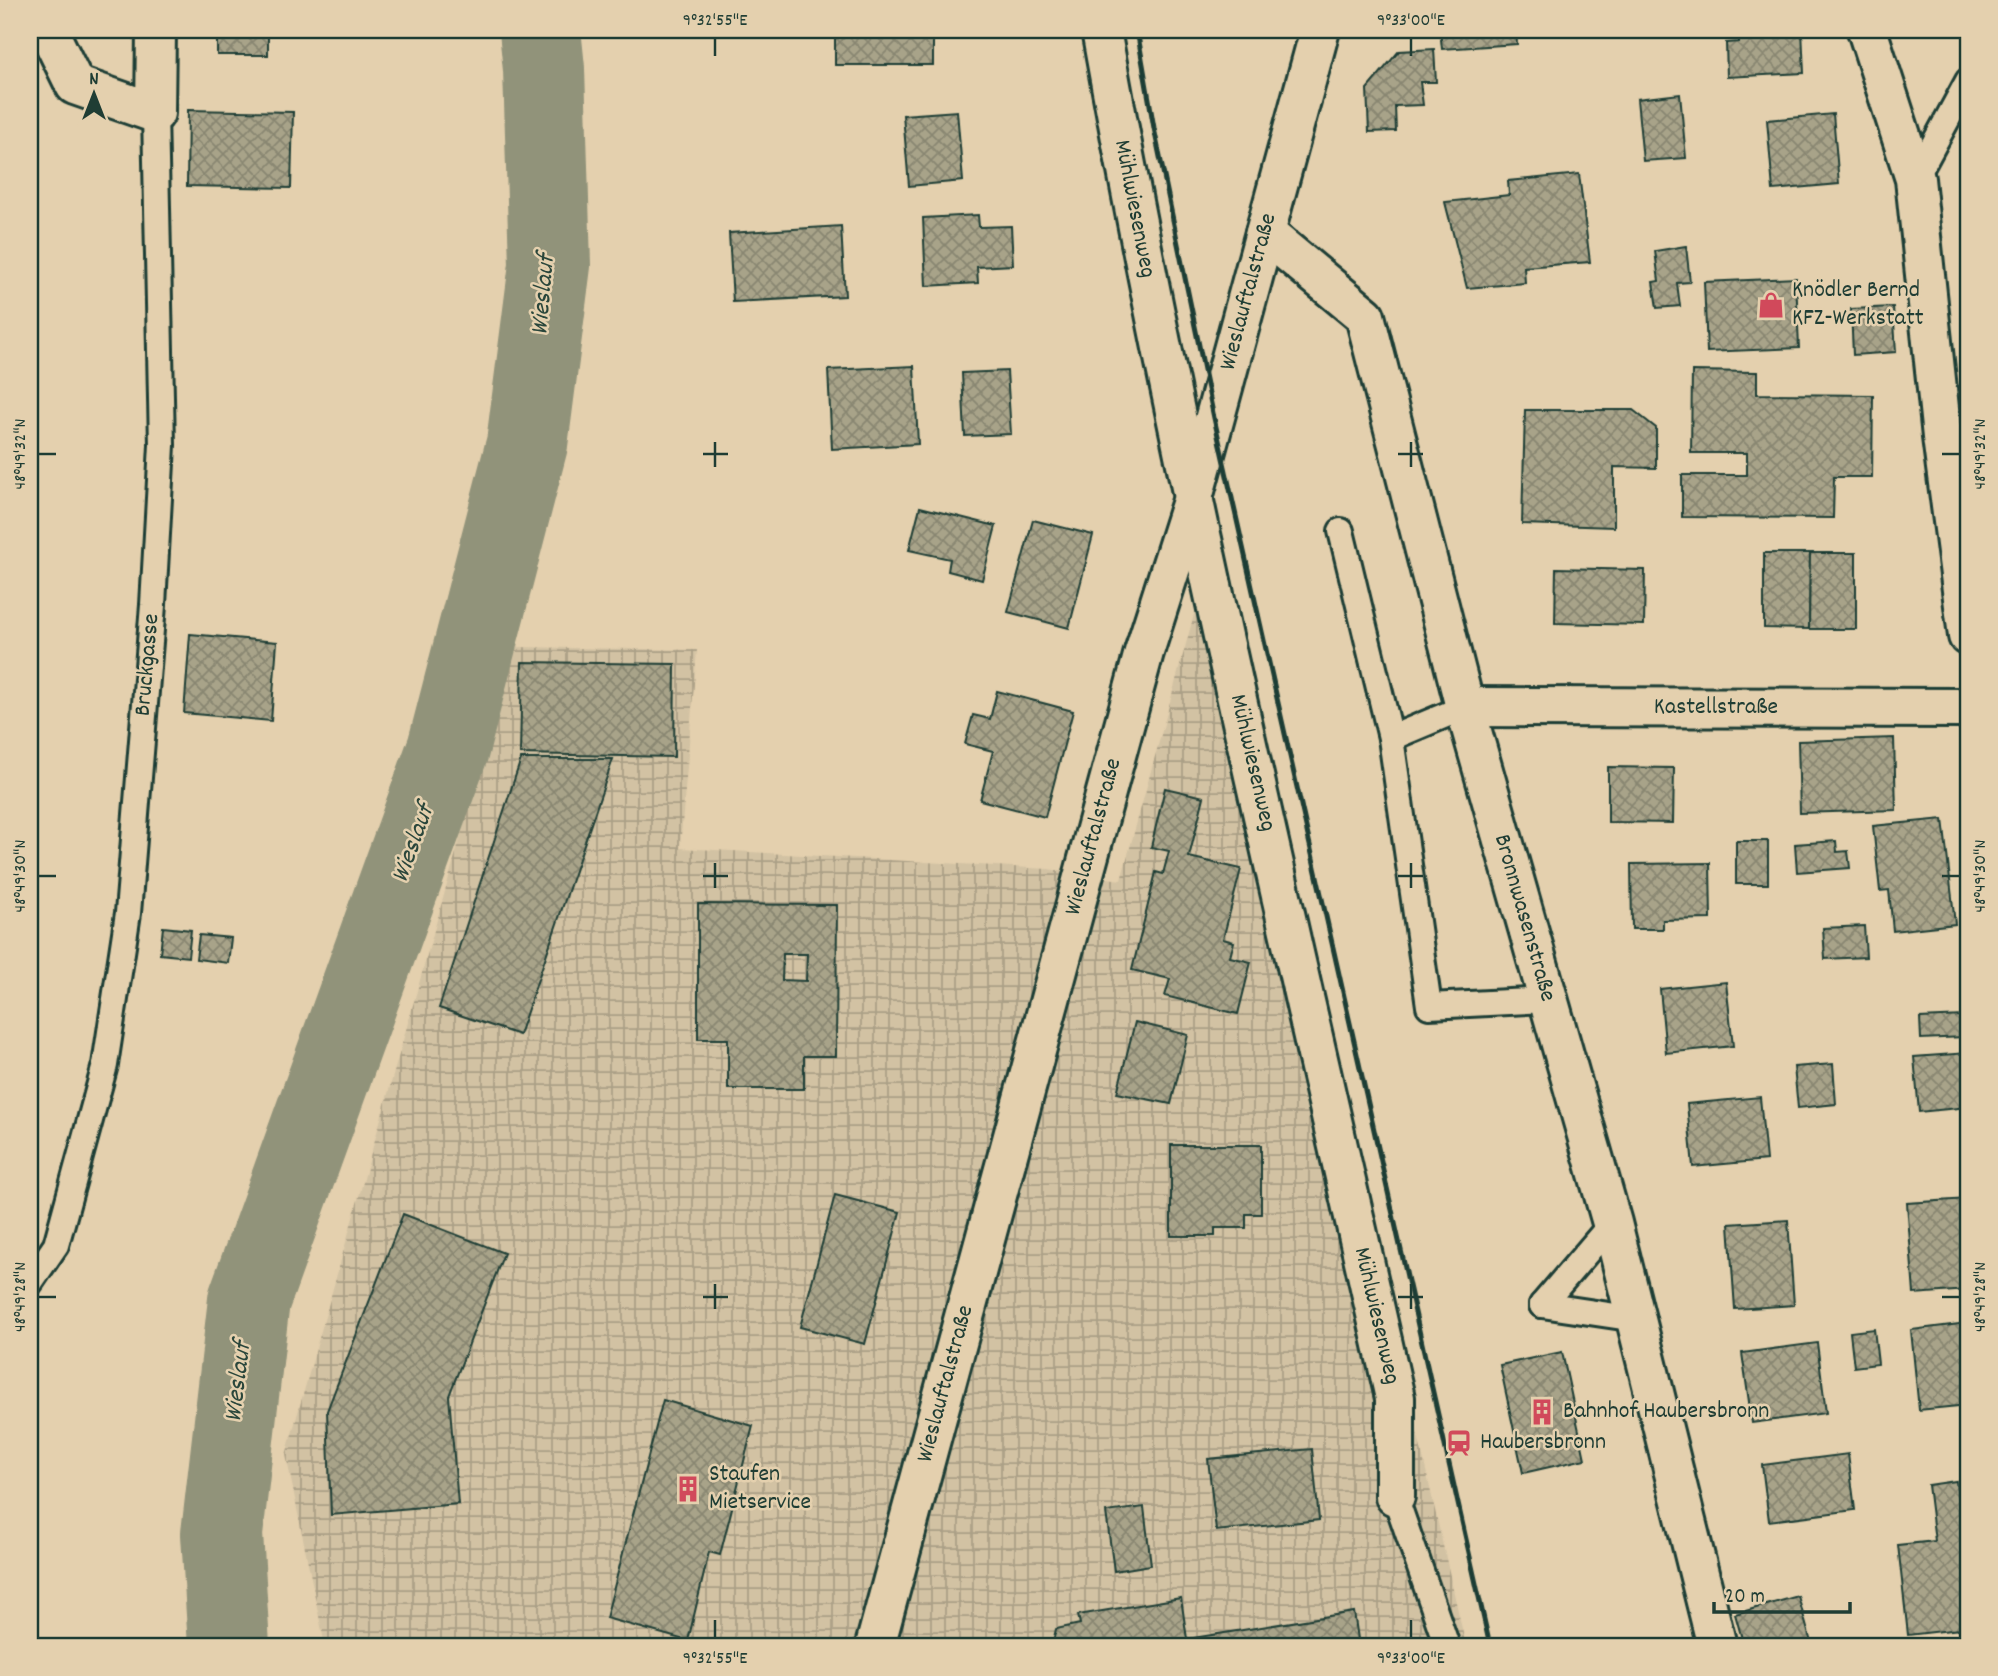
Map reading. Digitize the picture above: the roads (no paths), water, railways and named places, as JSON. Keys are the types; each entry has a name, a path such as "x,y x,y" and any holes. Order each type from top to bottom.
{"street":[{"path":"48,30 75,85 155,113"},
{"name":"Bruckgasse","path":"155,113 156,30"},
{"name":"Mühlwiesenweg","path":"1101,30 1132,201 1193,498 1395,1398 1395,1496"},
{"name":"Wieslauftalstraße","path":"875,1646 1144,652 1193,498 1320,30"},
{"path":"1867,30 1915,179 1955,436 1968,636"},
{"name":"Bronnwasenstraße","path":"1265,233 1365,316 1465,707 1612,1223 1717,1646"},
{"name":"Kastellstraße","path":"1465,707 1968,708"}],"lane":[{"path":"1915,179 1968,81"},
{"name":"Bruckgasse","path":"30,1283 56,1245 105,1065 128,914 153,605 162,445 155,113"},
{"path":"1342,531 1391,738 1429,1006 1547,1000"},
{"path":"1391,738 1465,707"},
{"path":"1612,1223 1542,1305 1636,1319"},
{"path":"1395,1496 1447,1646"}],"waterway":[{"name":"Wieslauf","path":"229,1646 222,1534 249,1300 448,749 527,444 550,265 544,69 540,30"}],"railway":[{"path":"1137,30 1154,128 1214,418 1490,1646"}],"place":[{"name":"Knödler Bernd KFZ-Werkstatt","path":"1771,305"},
{"name":"Bahnhof Haubersbronn","path":"1542,1412"},
{"name":"Haubersbronn","path":"1459,1443"},
{"name":"Staufen Mietservice","path":"688,1489"}]}
